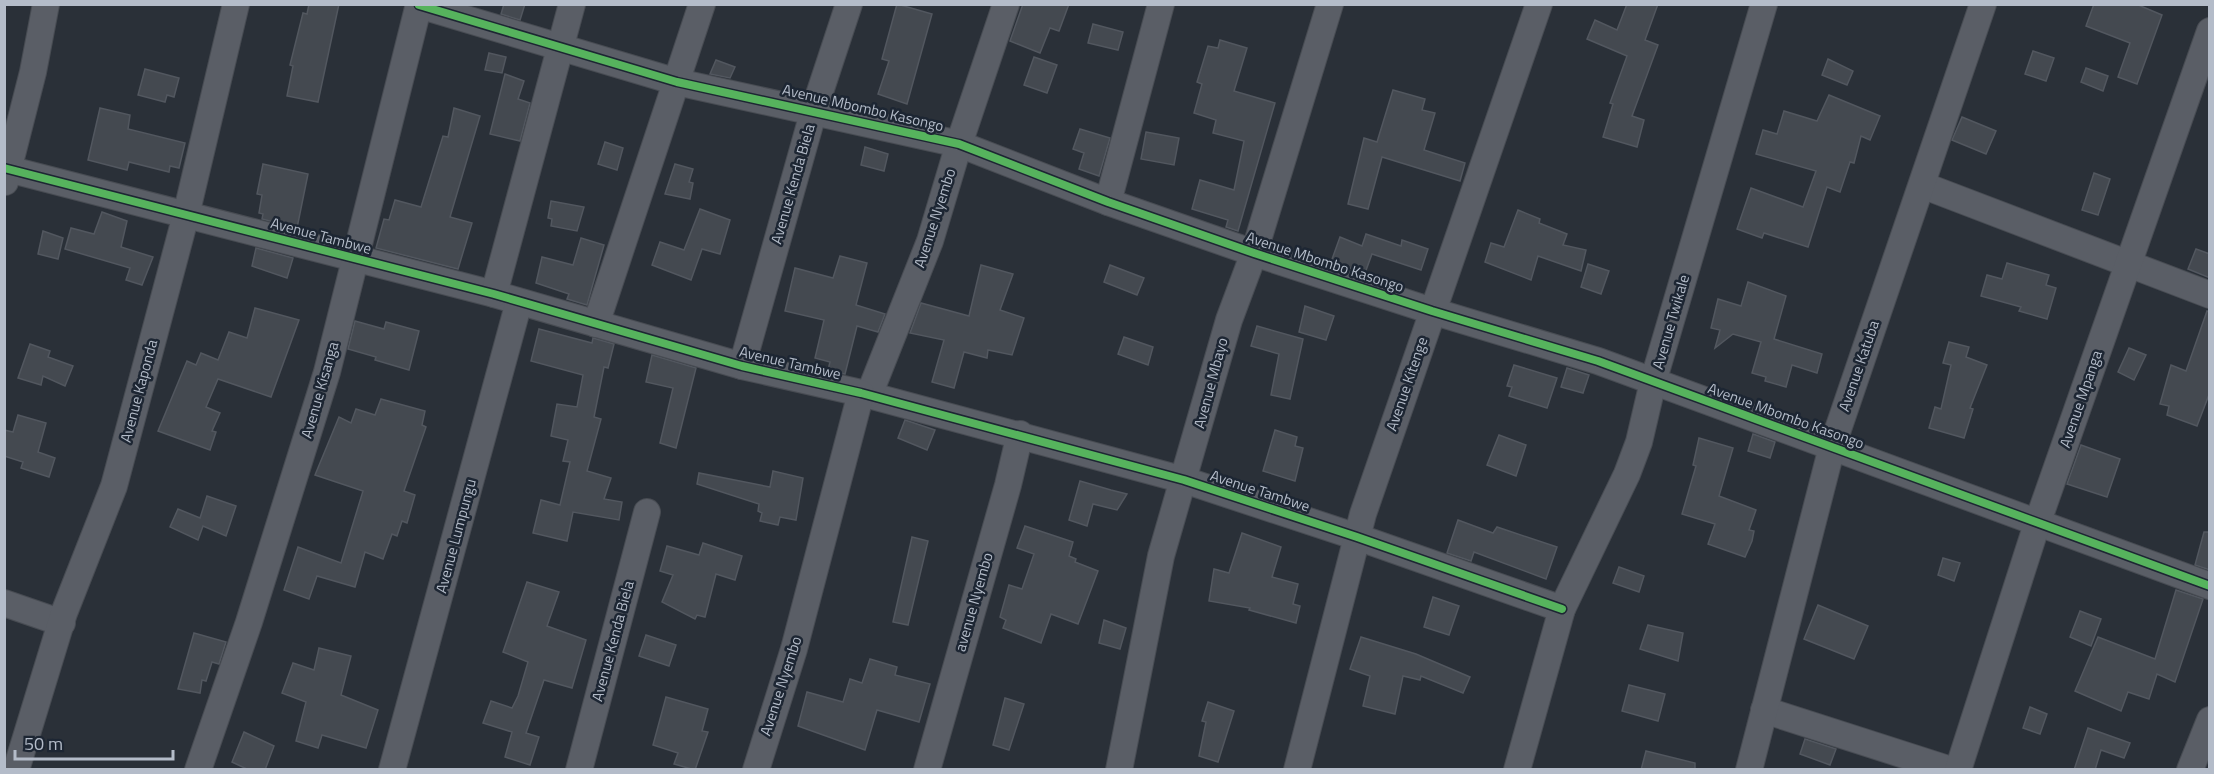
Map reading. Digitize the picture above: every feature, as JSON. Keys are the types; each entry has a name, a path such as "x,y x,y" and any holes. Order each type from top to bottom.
{"street":[{"path":"6,173 46,4"},
{"name":"Avenue Kaponda","path":"16,770 63,623 64,613 114,486 186,215 236,4"},
{"path":"494,294 572,4"},
{"path":"596,324 702,4"},
{"name":"Avenue Kenda Biela","path":"742,366 814,110 849,4"},
{"name":"Avenue Nyembo","path":"756,770 794,649 865,394 930,241 959,144 1006,4"},
{"path":"1108,202 1161,4"},
{"name":"Avenue Mbayo","path":"1119,770 1161,556 1229,320 1254,252 1330,4"},
{"name":"Avenue Kitenge","path":"1297,770 1357,537 1432,311 1539,4"},
{"name":"Avenue Twikale","path":"1517,770 1562,609 1627,474 1639,442 1653,382 1764,4"},
{"name":"Avenue Katuba","path":"1749,770 1832,447 1983,4"},
{"name":"Avenue Mbombo Kasongo","path":"419,5 677,82 814,110 959,144 1108,202 1254,252 1432,311 1598,361 2210,586"},
{"name":"Avenue Kisanga","path":"198,770 249,622 327,372 357,260 419,5"},
{"name":"Avenue Mpanga","path":"1958,770 2037,524 2210,31"},
{"name":"Avenue Tambwe","path":"6,173 186,215 494,294 742,366 865,394 1020,434 1184,480 1357,537 1562,609"},
{"path":"1922,185 2129,262 2210,295"},
{"name":"Avenue Lumpungu","path":"392,770 519,302"},
{"name":"avenue Nyembo","path":"927,770 1020,434"},
{"name":"Avenue Kenda Biela","path":"579,770 647,512"},
{"path":"4,603 63,623"},
{"path":"1764,710 1951,770"},
{"path":"2190,770 2210,720"}],"building":[{"path":"309,4 339,4 318,102 287,96 293,66 290,65 303,13 307,14"},
{"path":"504,4 525,4 520,20 501,14"},
{"path":"897,4 932,14 907,104 878,94 889,61 882,59"},
{"path":"1023,4 1069,4 1059,31 1050,28 1040,53 1010,41"},
{"path":"1627,4 1658,4 1645,40 1658,45 1632,116 1644,120 1637,147 1603,137 1613,104 1610,103 1627,56 1587,39 1595,20 1617,30"},
{"path":"2094,4 2136,4 2162,15 2137,84 2118,77 2130,43 2086,26"},
{"path":"1093,24 1123,32 1118,50 1088,43"},
{"path":"1220,40 1247,48 1234,91 1275,103 1238,231 1226,227 1228,220 1192,209 1200,180 1234,190 1244,141 1213,133 1216,120 1194,113 1202,84 1197,82 1208,46 1218,48"},
{"path":"2033,51 2054,58 2046,81 2025,74"},
{"path":"489,53 506,57 502,73 485,70"},
{"path":"1034,57 1057,65 1047,93 1024,85"},
{"path":"1828,59 1853,71 1847,85 1822,75"},
{"path":"716,60 735,67 730,78 710,74"},
{"path":"2086,68 2108,76 2103,91 2081,82"},
{"path":"145,69 179,78 174,97 167,95 165,102 138,95"},
{"path":"505,74 524,81 518,99 530,103 520,141 490,134"},
{"path":"1393,90 1425,99 1422,110 1435,113 1424,150 1465,163 1460,181 1382,157 1368,209 1348,204 1364,138 1377,142"},
{"path":"1829,95 1880,116 1870,140 1861,136 1854,163 1850,162 1840,192 1827,187 1808,247 1764,233 1762,238 1737,229 1751,188 1803,207 1816,171 1756,154 1763,130 1777,134 1784,111 1817,121"},
{"path":"100,108 130,115 128,129 185,143 179,168 170,166 169,172 129,162 127,170 88,160"},
{"path":"454,108 480,116 450,217 472,223 458,269 376,248 384,219 389,220 395,200 421,207 443,136 448,137"},
{"path":"1962,117 1996,131 1986,154 1952,140"},
{"path":"1080,129 1110,138 1099,176 1079,169 1084,153 1073,149"},
{"path":"1146,132 1179,138 1174,165 1141,159"},
{"path":"605,142 623,148 617,170 598,164"},
{"path":"865,147 888,154 884,171 861,165"},
{"path":"263,164 308,174 297,228 262,219 263,214 259,213 262,195 257,194"},
{"path":"675,164 693,169 689,182 693,183 690,199 665,194"},
{"path":"2094,173 2110,179 2098,215 2082,210"},
{"path":"551,201 584,207 577,231 551,226 552,219 548,218"},
{"path":"700,209 730,220 720,254 702,249 691,280 652,265 660,242 684,250"},
{"path":"1518,210 1540,219 1539,223 1567,234 1563,245 1586,250 1581,271 1538,256 1531,280 1485,262 1491,243 1504,247"},
{"path":"102,212 127,221 121,247 153,257 142,285 126,280 130,268 65,249 71,228 94,234"},
{"path":"43,231 63,238 58,259 38,254"},
{"path":"1366,234 1401,246 1402,240 1428,249 1421,270 1372,254 1365,273 1331,262 1340,237 1362,246"},
{"path":"581,238 604,245 587,305 567,299 569,294 536,283 542,257 573,265"},
{"path":"256,248 293,258 287,278 252,266"},
{"path":"2196,249 2210,254 2210,278 2188,269"},
{"path":"840,256 867,263 856,305 885,314 878,332 857,326 845,374 828,370 830,362 815,358 824,320 785,311 795,268 833,278"},
{"path":"2007,263 2049,275 2046,285 2056,288 2047,319 2019,311 2021,307 1981,296 1987,275 2002,279"},
{"path":"1588,264 1609,271 1601,294 1581,287"},
{"path":"981,265 1013,274 1000,310 1024,318 1012,355 988,350 987,358 964,352 954,388 932,382 944,340 910,333 921,303 969,316"},
{"path":"1110,265 1144,278 1137,295 1104,282"},
{"path":"1748,282 1786,296 1774,339 1822,354 1817,373 1792,365 1786,387 1765,381 1766,377 1752,373 1761,342 1733,334 1715,348 1720,330 1711,328 1718,299 1741,306"},
{"path":"1305,306 1334,316 1326,340 1299,332"},
{"path":"255,308 299,320 271,397 218,379 206,407 220,413 212,431 216,432 210,450 158,431 187,361 196,365 201,353 218,360 229,332 247,338"},
{"path":"2207,311 2210,312 2210,392 2197,426 2167,415 2169,406 2160,404 2171,365 2186,371"},
{"path":"355,321 384,329 386,322 419,331 409,370 348,349"},
{"path":"1257,326 1303,339 1290,399 1271,395 1279,354 1251,346"},
{"path":"539,329 592,343 593,338 614,344 608,368 604,367 594,417 601,419 587,471 611,478 604,499 622,502 619,520 573,512 567,541 533,533 541,500 560,505 570,462 563,461 568,440 551,436 557,404 577,407 583,375 531,361"},
{"path":"1124,337 1153,347 1148,365 1118,354"},
{"path":"1949,342 1969,347 1966,357 1987,365 1970,408 1973,409 1964,438 1929,428 1935,407 1941,409 1951,365 1943,363"},
{"path":"30,344 50,351 48,357 73,366 65,386 43,376 41,385 18,378"},
{"path":"2129,348 2146,355 2134,380 2118,372"},
{"path":"652,355 696,368 676,448 660,443 673,388 646,382"},
{"path":"1514,365 1557,378 1547,408 1509,396 1512,387 1507,386"},
{"path":"1567,368 1589,375 1583,393 1561,387"},
{"path":"381,399 425,411 422,425 426,427 404,491 415,495 407,523 402,521 397,536 392,534 383,559 365,552 355,587 317,576 309,599 284,590 298,547 341,563 363,491 315,475 339,417 351,423 356,409 375,415"},
{"path":"18,415 46,423 38,452 55,458 49,477 21,468 23,462 4,456 4,430 13,432"},
{"path":"905,420 935,430 927,450 898,438"},
{"path":"1275,430 1297,437 1295,446 1303,448 1295,481 1263,471"},
{"path":"1753,434 1775,442 1770,458 1748,451"},
{"path":"1499,435 1526,445 1516,476 1487,465"},
{"path":"1699,438 1733,448 1719,496 1756,510 1749,530 1754,531 1752,541 1745,557 1708,544 1715,524 1682,514 1696,466 1693,465"},
{"path":"2081,445 2120,459 2107,497 2067,484"},
{"path":"773,471 803,478 796,520 780,517 778,525 760,521 762,513 758,511 759,504 697,484 699,473 770,487"},
{"path":"1080,481 1127,494 1117,510 1093,504 1087,526 1069,520"},
{"path":"207,496 236,506 226,536 203,526 198,540 170,527 178,509 200,518"},
{"path":"1458,520 1493,533 1497,527 1557,547 1546,579 1474,552 1471,561 1447,553"},
{"path":"1025,526 1073,542 1069,556 1076,559 1075,562 1098,571 1078,624 1051,614 1041,643 1003,628 1006,620 1000,617 1009,585 1022,589 1034,554 1017,548"},
{"path":"2204,532 2210,532 2210,570 2195,565"},
{"path":"1242,533 1281,547 1272,577 1298,584 1293,604 1300,606 1296,623 1249,610 1250,608 1209,601 1214,569 1229,573"},
{"path":"912,537 928,541 908,625 893,622"},
{"path":"703,543 742,556 735,580 716,574 705,617 697,615 695,619 662,602 673,575 660,571 667,546 699,555"},
{"path":"1943,558 1960,563 1954,581 1938,575"},
{"path":"1619,567 1644,576 1639,592 1613,583"},
{"path":"527,582 559,592 547,626 586,640 572,688 544,680 526,733 539,737 530,765 505,757 512,732 483,723 491,701 512,708 518,696 528,662 503,652"},
{"path":"2176,590 2203,599 2175,682 2157,674 2149,699 2128,692 2121,711 2075,691 2098,637 2155,659"},
{"path":"1433,597 1459,606 1449,635 1424,627"},
{"path":"1818,605 1868,626 1854,659 1804,639"},
{"path":"2080,611 2101,619 2091,646 2070,637"},
{"path":"1104,620 1126,628 1120,649 1099,643"},
{"path":"1648,625 1683,633 1678,661 1640,649"},
{"path":"194,633 226,642 219,664 212,662 206,681 202,680 200,693 178,689"},
{"path":"646,635 676,645 669,666 639,656"},
{"path":"1361,637 1416,654 1470,677 1463,693 1421,676 1420,680 1403,676 1395,714 1363,706 1370,676 1350,669"},
{"path":"319,648 351,656 341,695 378,710 366,748 322,735 318,748 296,741 306,702 282,693 293,663 314,670"},
{"path":"870,659 897,667 895,675 930,684 919,722 877,710 865,750 798,726 807,692 843,702 850,679 862,683"},
{"path":"1629,685 1665,694 1658,721 1622,711"},
{"path":"666,697 708,709 702,731 708,732 695,770 674,764 678,753 653,745"},
{"path":"1005,698 1024,704 1009,750 993,745"},
{"path":"1208,702 1234,711 1218,762 1199,756 1206,722 1202,721"},
{"path":"2030,707 2047,714 2040,734 2023,728"},
{"path":"2088,728 2130,743 2124,758 2101,750 2095,770 2074,770"},
{"path":"244,732 274,746 265,770 249,770 232,762"},
{"path":"1805,739 1836,749 1830,765 1800,754"},
{"path":"1646,751 1695,763 1695,770 1641,770"}],"cycle path":[{"path":"419,5 677,82 959,144 1108,202 1254,253 1432,311 1598,361 2210,586"},
{"path":"4,168 494,294 742,366 861,393 1184,480 1357,537 1562,609"}]}
